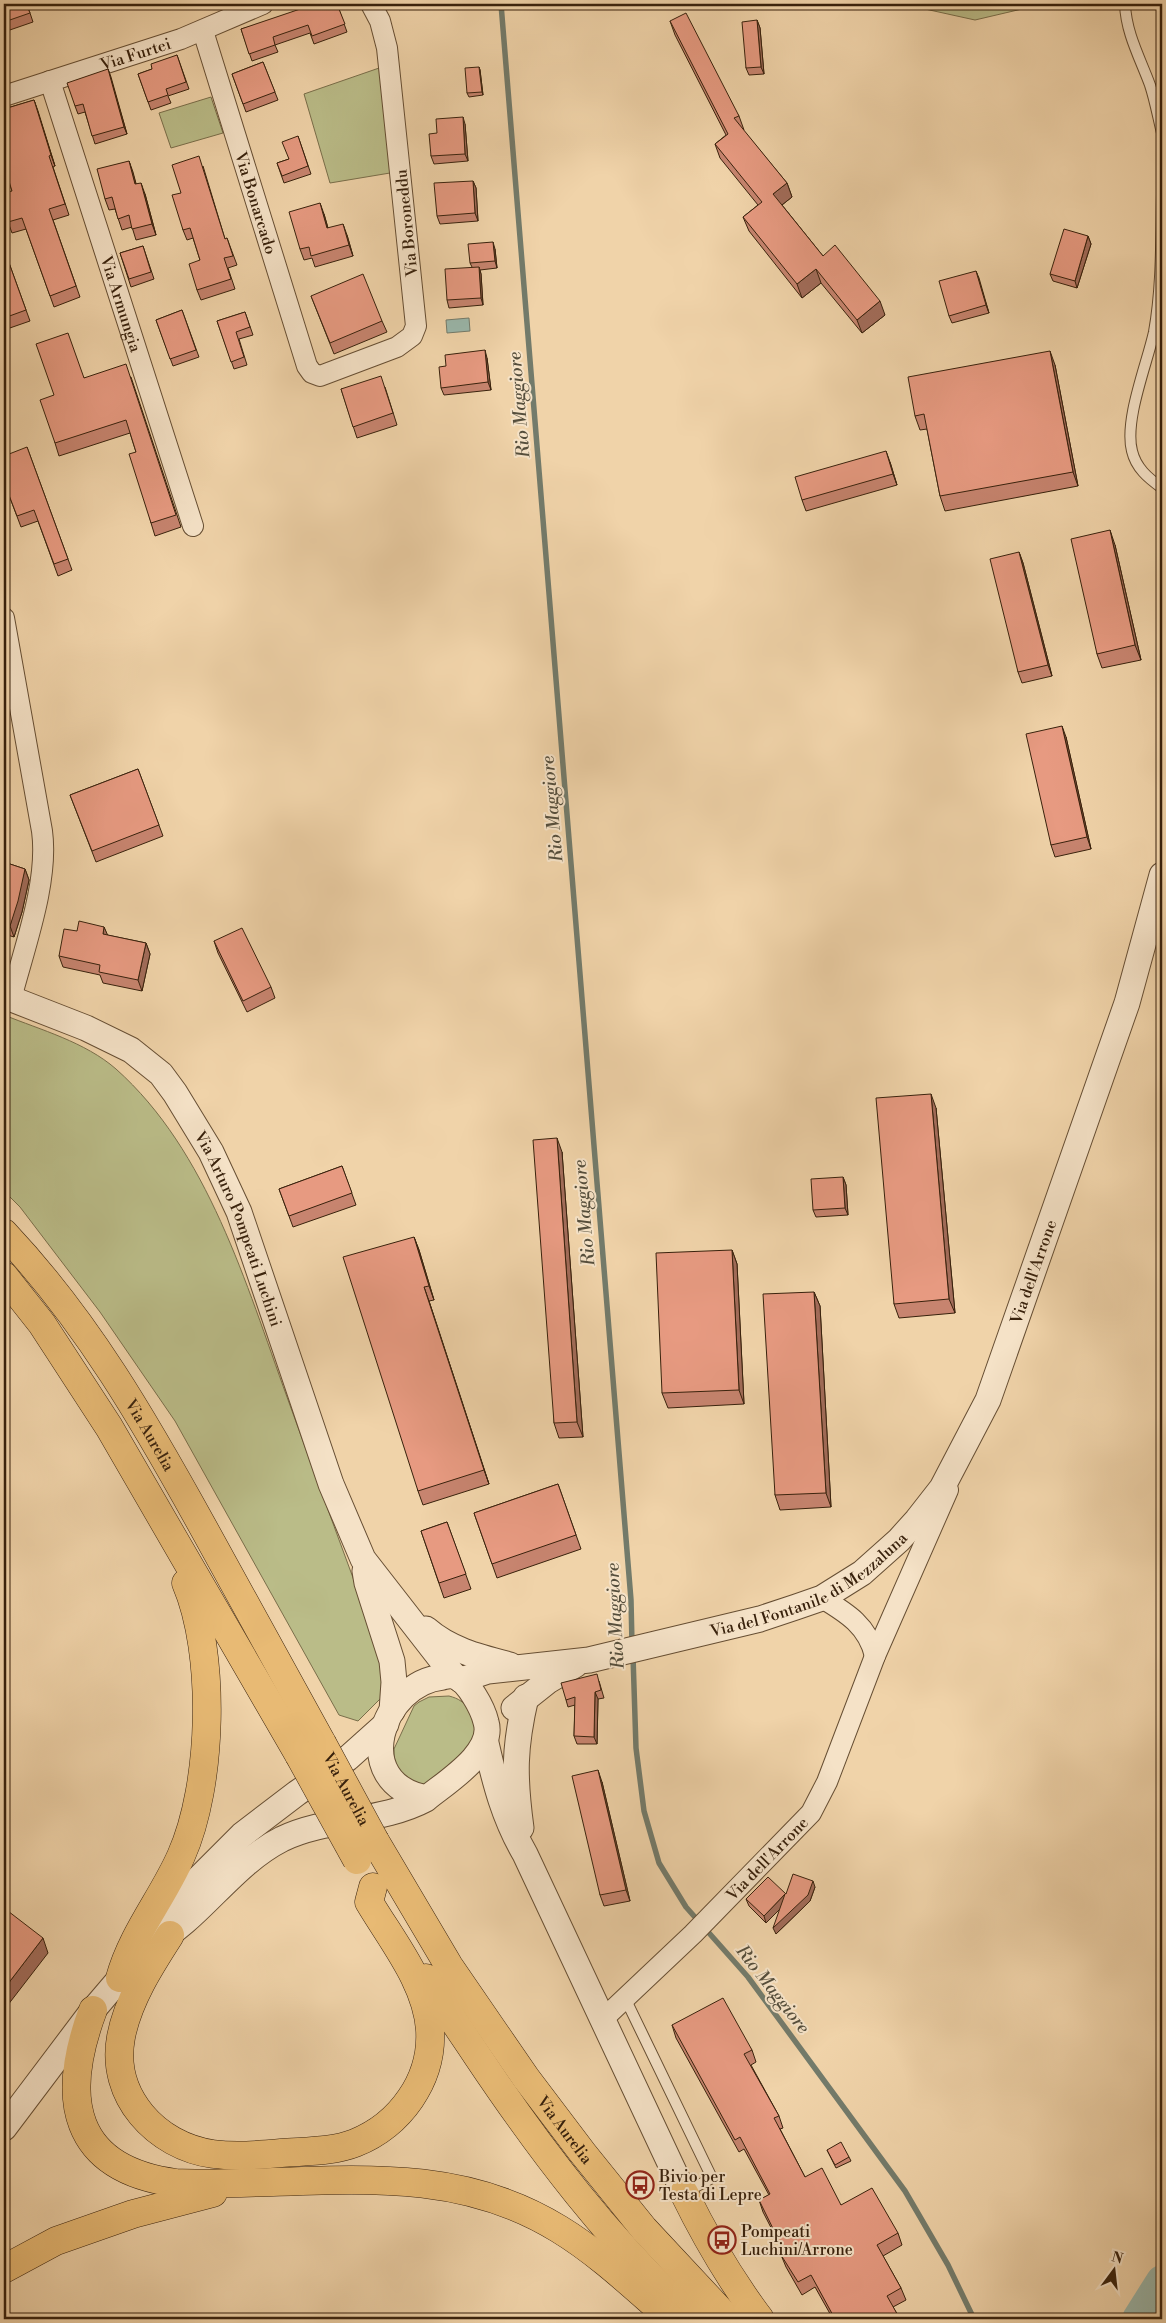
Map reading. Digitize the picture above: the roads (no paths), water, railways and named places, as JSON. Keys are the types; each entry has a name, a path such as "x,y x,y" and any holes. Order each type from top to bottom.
{"highway":[{"name":"Via Aurelia","path":"4,1233 66,1306 136,1407 310,1749 366,1850 526,2078 582,2152 644,2229 728,2319"},
{"name":"Via Aurelia","path":"4,1276 42,1324 66,1359 310,1749"},
{"path":"120,1978 130,1950 175,1869 192,1828 203,1760 206,1686 200,1628 191,1596 180,1570 139,1493 134,1468"},
{"name":"Via Aurelia","path":"366,1850 373,1887 429,1984 505,2097 560,2174 626,2252 694,2319"},
{"path":"158,1941 133,1999 121,2037 120,2070 128,2096 136,2109 156,2130 172,2140 211,2154 239,2156 342,2147 355,2143 378,2131 405,2107 424,2072 430,2045 426,2005 414,1976 369,1902 373,1887"},
{"path":"93,2010 80,2049 76,2081 82,2119 89,2138 97,2149 118,2165 147,2178 176,2183 237,2184 322,2180 393,2180 439,2185 482,2195 526,2212 573,2237 671,2319"},
{"path":"4,2269 56,2241 133,2214 215,2192 237,2184"},
{"path":"684,2193 720,2260 760,2319"}],"street":[{"name":"Via Furtei","path":"4,96 131,57 203,31 263,4"},
{"name":"Via Boroneddu","path":"312,373 324,375 397,347 412,336 416,326 387,48 383,28 371,4"},
{"name":"Via Bonarcado","path":"203,31 304,356 312,373"},
{"name":"Via Armungia","path":"50,81 193,526"},
{"path":"4,618 42,831 44,856 42,878 8,998"},
{"name":"Via dell'Arrone","path":"602,2020 693,1934 811,1814 827,1782 875,1656 972,1432 988,1400 1124,1012 1162,875"},
{"name":"Via Arturo Pompeati Luchini","path":"8,998 86,1028 139,1055 160,1074 197,1126 222,1172 239,1212 331,1484 363,1558 457,1678"},
{"name":"Via del Fontanile di Mezzaluna","path":"487,1738 526,1697 565,1670 594,1659 760,1619 822,1598 862,1573 899,1540 942,1488 972,1432"},
{"name":"Via Arturo Pompeati Luchini","path":"363,1558 367,1583 392,1661 394,1682 389,1717"},
{"path":"822,1598 840,1608 861,1626 870,1638 875,1656"},
{"name":"Via Arturo Pompeati Luchini","path":"398,1605 437,1639 446,1644 467,1653 520,1667"},
{"name":"Via del Fontanile di Mezzaluna","path":"457,1678 488,1671 594,1659"},
{"path":"158,1941 158,1926 182,1898 242,1836 296,1793 348,1758 389,1717 403,1698 419,1685 433,1679 457,1678 482,1711 503,1809 684,2193"},
{"path":"525,1854 515,1771 516,1745 526,1697"},
{"path":"389,1717 380,1750 384,1770 393,1783 405,1792 427,1798"},
{"path":"4,2128 93,2010 120,1978 228,1878 283,1839 323,1825 400,1811 427,1798 460,1772 487,1738"}],"lane":[{"path":"1125,4 1125,16 1131,38 1150,86 1162,133"},
{"path":"1162,195 1161,280 1158,306 1152,339 1133,415 1130,442 1137,464 1162,488"},
{"path":"625,1998 712,2178 684,2193"}],"waterway":[{"name":"Rio Maggiore","path":"501,4 631,1600 632,1644"},
{"name":"Rio Maggiore","path":"633,1656 636,1748 644,1811 659,1863 686,1907 748,1977 905,2191 948,2265 974,2319"},
{"path":"1138,2319 1162,2281"}],"place":[{"name":"Bivio per Testa di Lepre","path":"640,2185"},
{"name":"Pompeati Luchini/Arrone","path":"722,2240"}]}
